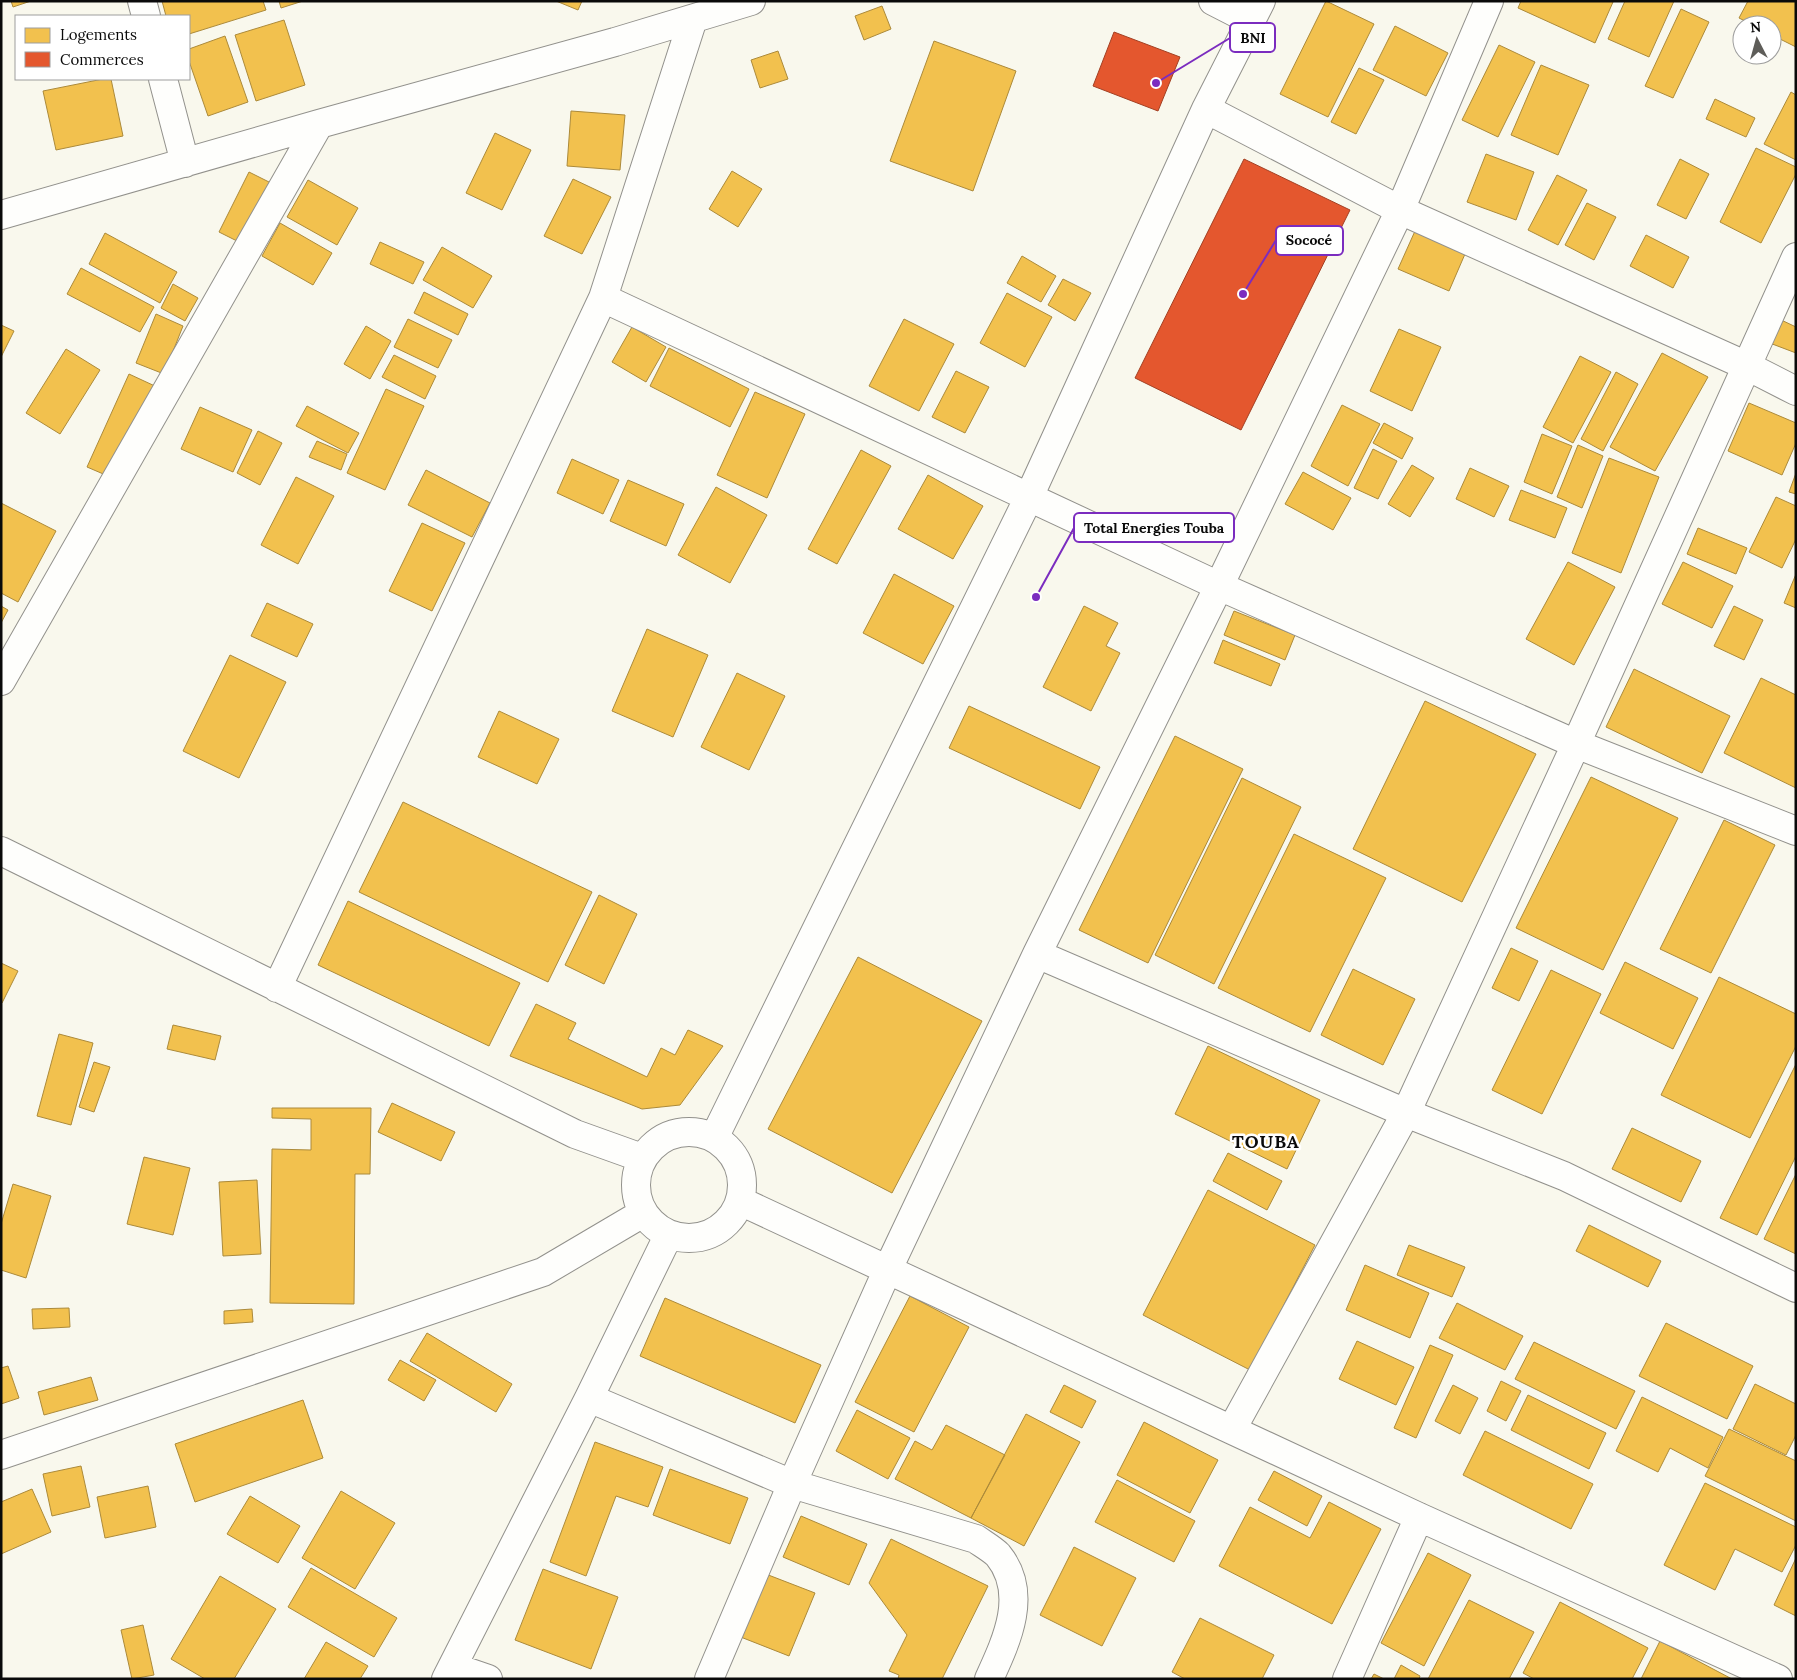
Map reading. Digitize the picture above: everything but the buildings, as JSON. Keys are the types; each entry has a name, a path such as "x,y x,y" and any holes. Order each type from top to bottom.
{"street":[{"path":"142,1 146,15"},
{"path":"1,215 319,124 479,81 751,1"},
{"path":"714,1138 1029,497 1206,109 1256,11 1213,1"},
{"path":"709,1679 792,1484 887,1271 1037,954 1219,586 1400,210 1489,1"},
{"path":"277,988 603,298 648,164 693,19"},
{"path":"163,80 186,162"},
{"path":"1206,109 1400,210 1747,366 1796,391"},
{"path":"1,682 319,124"},
{"path":"1232,1429 1406,1113 1576,744 1796,257"},
{"path":"603,298 1219,586 1576,744 1796,831"},
{"path":"1,851 575,1134 642,1158"},
{"path":"1037,954 1406,1113 1564,1176 1796,1288"},
{"path":"695,1132 714,1138 729,1149 739,1165 742,1183 740,1201 729,1220 711,1233 690,1238 669,1234 654,1225 643,1213 636,1195 636,1176 642,1158 656,1143 674,1133 695,1132"},
{"path":"740,1201 1419,1517 1778,1679"},
{"path":"1,1455 542,1272 643,1213"},
{"path":"488,1679 449,1673 589,1398 669,1234"},
{"path":"589,1398 792,1484 976,1539 997,1554 1010,1576 1015,1607 1003,1648 989,1679"},
{"path":"1347,1679 1419,1517"}],"place":[{"name":"BNI","path":"1156,83"},
{"name":"Sococé","path":"1243,294"},
{"name":"Total Energies Touba","path":"1036,597"}],"district":[{"name":"TOUBA","path":"1266,1142"}]}
